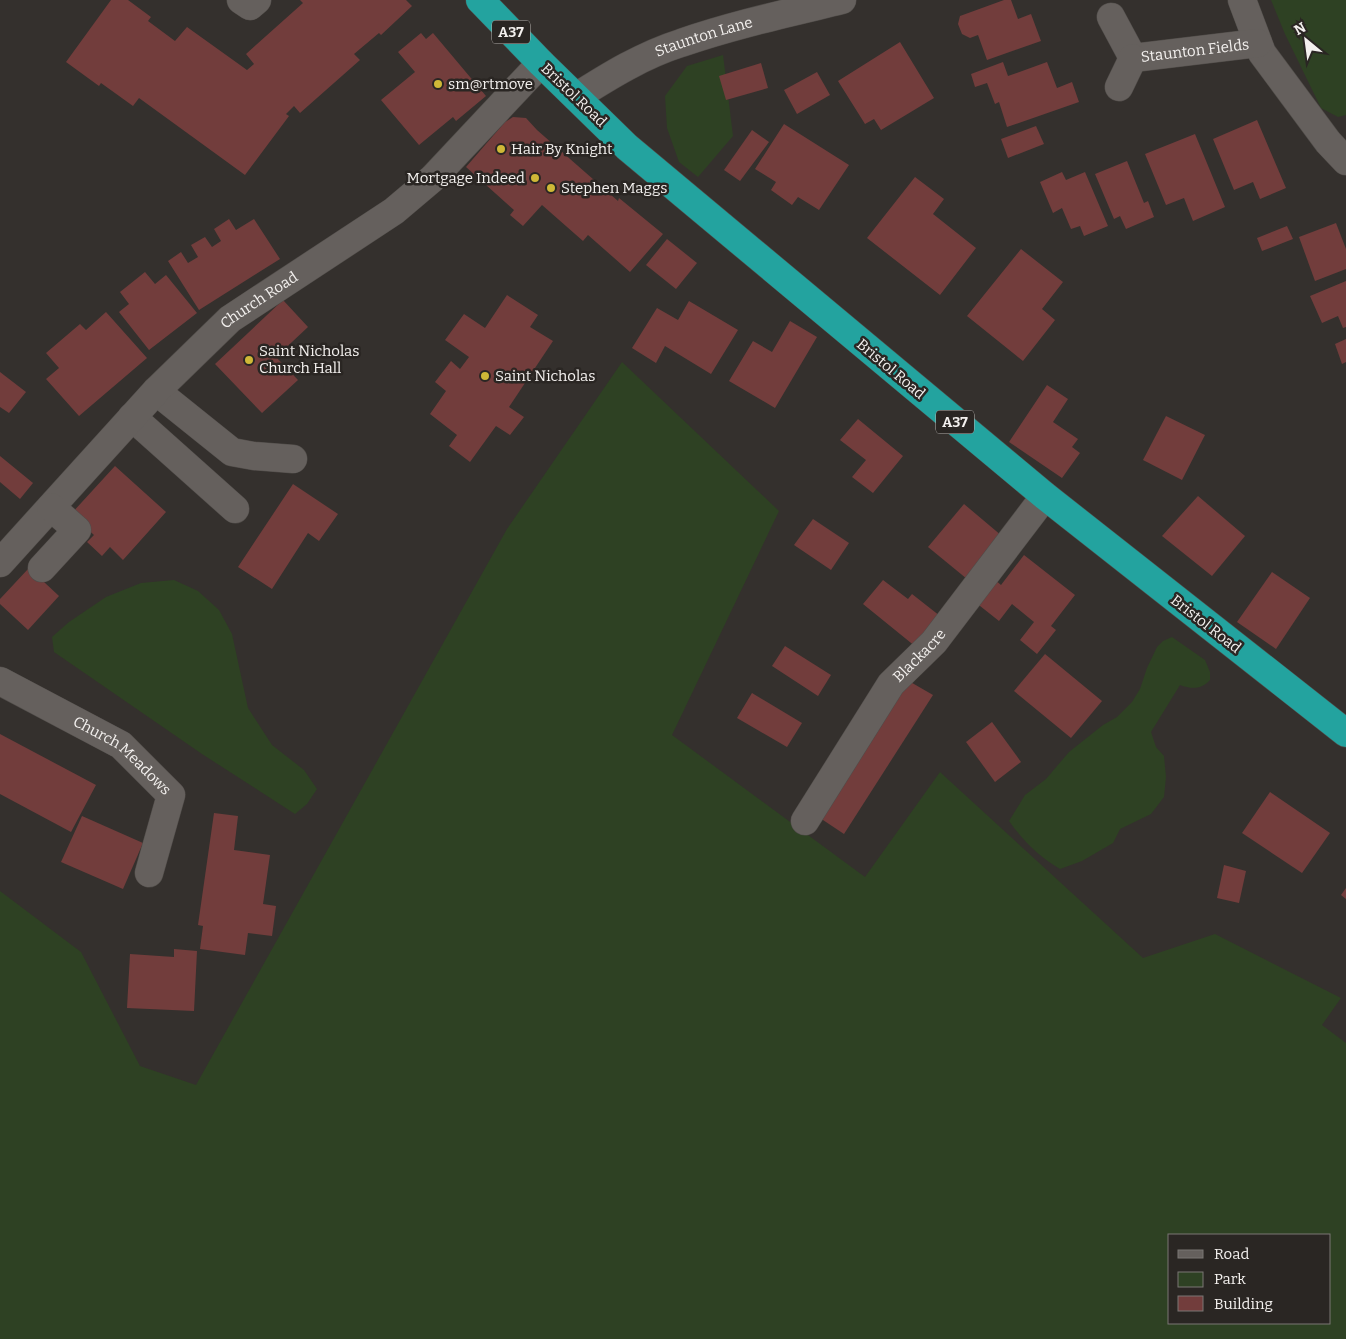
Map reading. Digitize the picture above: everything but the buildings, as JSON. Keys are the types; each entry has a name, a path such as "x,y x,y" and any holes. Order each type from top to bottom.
{"highway":[{"name":"Bristol Road","path":"480,0 627,147 1045,496 1346,733"}],"street":[{"path":"241,0 250,6 257,0"},
{"name":"Staunton Lane","path":"576,97 610,76 679,43 842,0"},
{"name":"Staunton Fields","path":"1242,0 1262,53 1340,144"},
{"name":"Staunton Fields","path":"1111,17 1133,58"},
{"name":"Staunton Fields","path":"1133,58 1258,43"},
{"name":"Staunton Fields","path":"1120,87 1133,58"},
{"name":"Church Road","path":"0,563 156,391 230,319 394,211 433,178 542,63"},
{"path":"156,391 213,448 254,456 293,459"},
{"path":"132,418 235,509"},
{"name":"Blackacre","path":"805,821 891,684 934,642 1045,496"},
{"path":"42,568 76,530 51,507"},
{"name":"Church Meadows","path":"0,681 121,745 171,795 149,873"}],"green space":[{"path":"1271,0 1346,0 1346,115 1338,117 1321,108 1285,34"},
{"path":"723,55 733,136 698,177 679,162 667,128 665,96 687,66"},
{"path":"622,362 779,511 672,735 865,877 940,772 1143,958 1215,934 1341,998 1322,1025 1346,1043 1346,1339 0,1339 0,891 81,952 140,1066 196,1085 507,529"},
{"path":"174,580 198,591 219,610 232,634 248,708 272,745 304,770 317,789 307,804 295,814 202,754 54,652 52,637 69,622 106,597 141,583"},
{"path":"1172,637 1205,660 1210,672 1210,680 1203,686 1196,688 1180,685 1151,732 1156,747 1164,756 1166,777 1164,797 1151,814 1120,829 1113,843 1082,861 1060,869 1032,848 1009,821 1025,795 1046,779 1069,752 1103,725 1117,717 1132,702 1140,689 1157,647 1163,641"}],"place":[{"name":"sm@rtmove","path":"438,84"},
{"name":"Hair By Knight","path":"501,149"},
{"name":"Mortgage Indeed","path":"535,178"},
{"name":"Stephen Maggs","path":"551,188"},
{"name":"Saint Nicholas Church Hall","path":"249,360"},
{"name":"Saint Nicholas","path":"485,376"}]}
